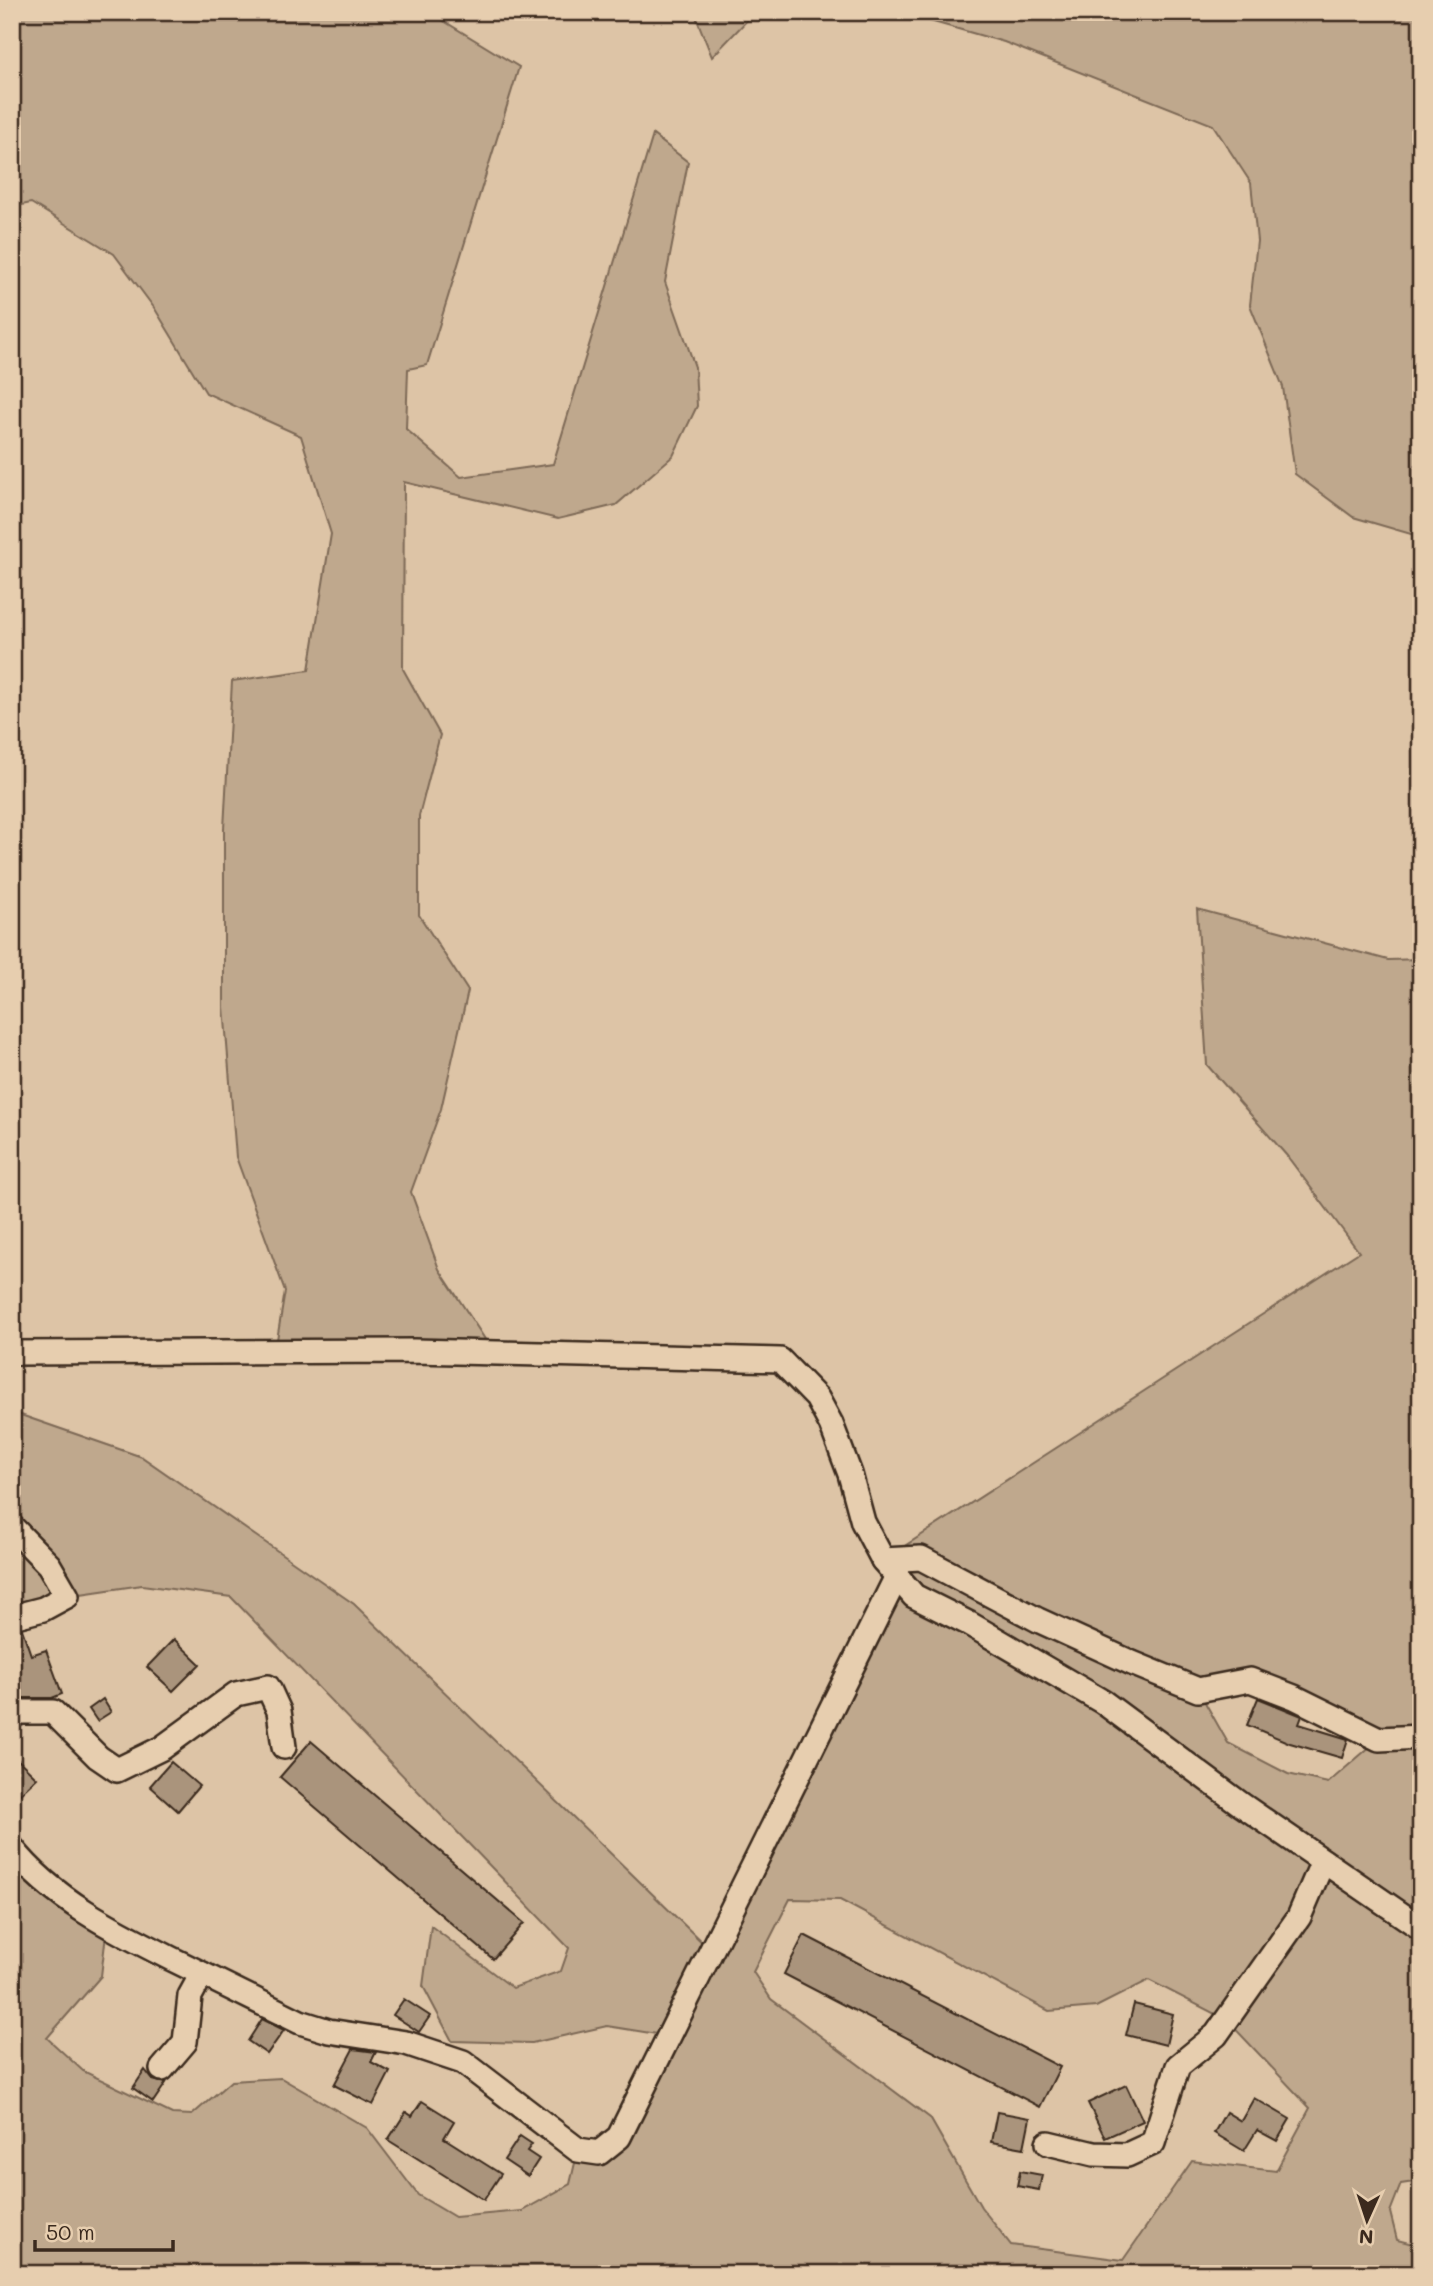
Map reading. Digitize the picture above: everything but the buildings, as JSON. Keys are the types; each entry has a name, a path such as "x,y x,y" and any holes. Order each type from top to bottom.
{"street":[{"path":"12,1353 414,1351 780,1360 817,1398 831,1424 850,1474 863,1521 890,1568 914,1596 968,1623 1103,1702 1242,1805 1421,1928"},
{"path":"12,1527 49,1565 67,1596 43,1609 12,1618"},
{"path":"12,1848 55,1889 107,1926 300,2022 329,2032 406,2043 463,2062 578,2150 599,2153 620,2137 890,1568 921,1558 1038,1620 1198,1690 1250,1680 1379,1739 1421,1737"},
{"path":"12,1715 22,1712 53,1712 97,1757 117,1770 162,1748 236,1694 268,1687 279,1710 284,1746"},
{"path":"1048,2143 1094,2154 1128,2155 1153,2143 1178,2066 1216,2035 1291,1929 1299,1917 1323,1861"},
{"path":"162,2068 185,2042 190,1996 202,1974"}],"shaded area":[{"path":"12,12 429,12 519,67 427,365 408,369 406,429 461,477 553,464 653,135 688,162 665,282 695,367 697,406 673,456 616,505 558,519 404,482 403,669 440,735 419,816 419,915 468,991 441,1109 411,1192 439,1269 494,1353 275,1352 285,1291 236,1157 224,1007 224,829 232,681 309,670 331,534 301,436 206,393 155,309 114,254 31,203 12,207"},
{"path":"694,12 755,12 712,57"},
{"path":"898,12 1421,12 1421,537 1353,517 1295,474 1283,387 1250,305 1257,241 1251,183 1213,125 1004,42"},
{"path":"1197,909 1388,960 1421,959 1421,2181 1401,2184 1390,2212 1397,2240 1421,2246 1421,2274 12,2274 12,1865 107,1926 101,1976 47,2038 83,2071 172,2114 192,2115 231,2081 281,2078 367,2128 418,2195 455,2217 522,2211 570,2184 578,2150 599,2153 669,2036 607,2026 532,2043 452,2041 423,1986 431,1926 513,1988 561,1971 569,1948 231,1597 142,1585 67,1596 12,1617 12,1412 142,1457 354,1604 711,1951 897,1577 883,1560 1359,1252 1287,1156 1207,1065","holes":["1250,1680 1379,1739 1328,1783 1288,1774 1228,1743 1198,1690","790,1899 840,1900 1049,2011 1096,2007 1149,1980 1227,2020 1310,2108 1276,2171 1192,2161 1123,2260 1011,2245 981,2207 930,2118 771,1999 753,1972"]}]}
